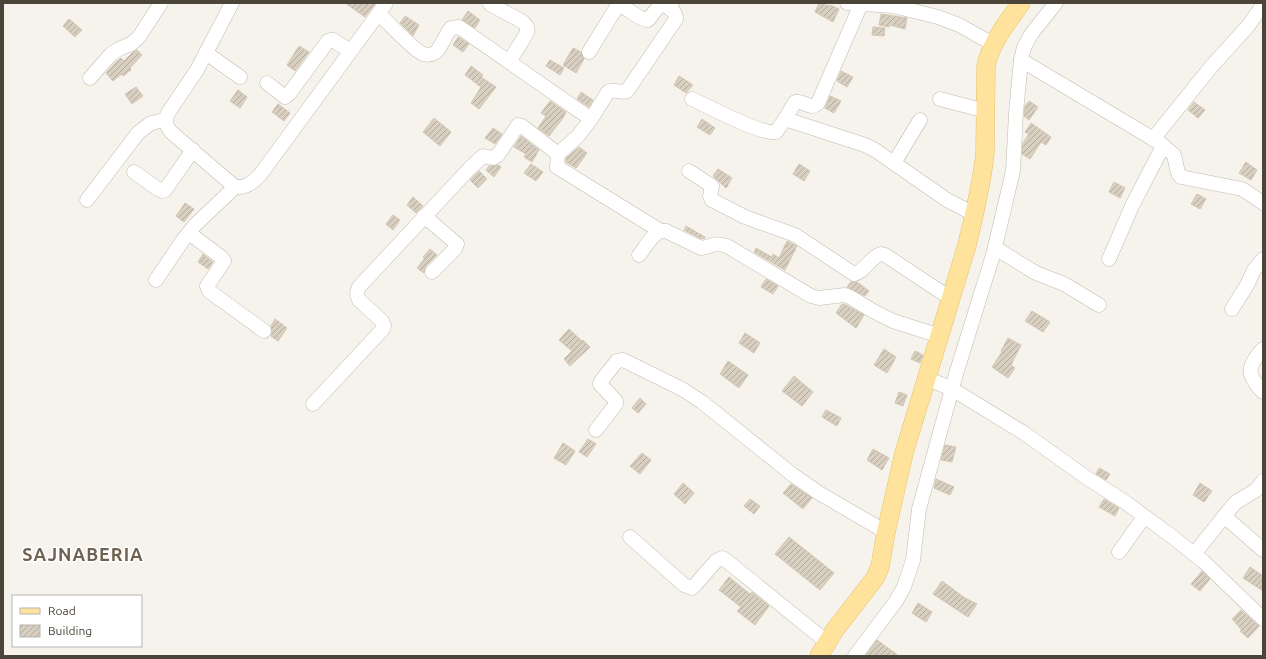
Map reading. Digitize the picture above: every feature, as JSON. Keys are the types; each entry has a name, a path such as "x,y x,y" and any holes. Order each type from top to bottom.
{"main road":[{"path":"823,649 875,578 880,567 886,532 904,453 939,384 940,336 950,298 967,245 984,168 986,66 988,54 993,44 1021,3"}],"street":[{"path":"90,78 111,54 118,49 131,44 139,37 161,3"},
{"path":"232,3 197,70 168,113 165,120 167,127 171,132 235,187 242,188 251,183 260,175 382,8 414,47 423,54 428,55 434,53 438,50 446,33 451,28 459,27 591,119"},
{"path":"847,3 902,6 960,25 993,44"},
{"path":"855,656 904,588 913,560 919,509 939,384 995,248 1013,171 1021,60 1027,40 1056,3"},
{"path":"490,4 523,22 527,27 527,33 509,62"},
{"path":"692,99 741,122 768,132 776,132 795,102 802,102 811,107 818,104 861,4"},
{"path":"589,52 618,5 625,7 643,19 648,20 660,5 670,5 676,16 673,25 627,91 622,92 609,90 591,119 578,136 558,154 557,167 658,231 666,231 701,248 714,244 727,246 811,296 819,298 844,295 893,321 940,336"},
{"path":"1109,259 1158,142 1212,67 1248,26 1263,5"},
{"path":"267,83 285,97 289,94 328,41 333,40 350,51"},
{"path":"206,53 240,77"},
{"path":"1021,60 1158,142 1174,156 1178,173 1181,177 1242,189 1263,203"},
{"path":"940,99 986,111"},
{"path":"785,119 856,141 875,150 944,198 974,214"},
{"path":"87,200 138,133 151,123 165,120"},
{"path":"894,163 920,120"},
{"path":"313,404 383,329 384,326 382,321 359,300 357,291 359,287 457,181 483,156 493,158 498,155 518,125 522,126 558,154"},
{"path":"134,172 158,189 162,191 165,190 193,150"},
{"path":"689,171 712,186 710,196 712,200 745,217 795,235 854,274 860,272 875,257 881,254 885,255 950,298"},
{"path":"156,280 189,233 235,187"},
{"path":"424,216 457,244 455,249 432,272"},
{"path":"639,255 658,231"},
{"path":"189,233 221,257 224,261 207,286 209,291 264,331"},
{"path":"995,248 1036,273 1064,284 1098,305"},
{"path":"1232,309 1247,285 1254,270 1263,259"},
{"path":"1263,349 1252,363 1250,375 1263,392"},
{"path":"596,430 616,404 616,401 600,384 601,381 617,361 623,360 682,390 702,402 793,475 819,493 886,532"},
{"path":"939,384 1024,433 1144,516 1194,554 1263,619"},
{"path":"1194,554 1235,503 1256,490 1263,481"},
{"path":"1119,552 1144,516"},
{"path":"1224,516 1263,550"},
{"path":"630,537 684,585 692,588 716,561 723,558 823,649"}],"building":[{"path":"345,3 373,3 375,4 365,17"},
{"path":"819,3 830,5 839,9 833,22 815,12"},
{"path":"468,11 480,20 475,28 462,20"},
{"path":"881,14 907,18 905,29 890,25 889,27 879,25"},
{"path":"405,16 419,25 413,36 400,23"},
{"path":"69,19 82,30 75,37 63,26"},
{"path":"873,27 885,28 884,36 872,35"},
{"path":"458,37 469,44 463,52 453,45"},
{"path":"299,46 309,52 295,71 287,65"},
{"path":"573,48 581,52 584,59 576,73 563,65"},
{"path":"137,50 142,55 130,68 131,70 123,76 122,74 113,81 106,73 121,58 124,61"},
{"path":"550,60 564,68 560,75 546,66"},
{"path":"471,66 483,75 481,77 496,87 479,109 471,103 481,87 465,75"},
{"path":"841,71 853,77 847,87 837,81"},
{"path":"679,76 693,85 686,93 674,85"},
{"path":"136,87 143,96 132,104 125,94"},
{"path":"238,90 247,97 240,108 230,101"},
{"path":"581,92 593,100 589,107 577,99"},
{"path":"830,96 841,101 834,113 825,108"},
{"path":"550,101 566,112 549,136 538,128 546,116 541,113"},
{"path":"1029,101 1038,107 1029,120 1024,116 1025,106"},
{"path":"1194,102 1205,110 1198,118 1188,110"},
{"path":"278,104 290,113 284,121 272,112"},
{"path":"434,118 451,132 440,146 423,132"},
{"path":"702,119 715,128 710,135 697,127"},
{"path":"1031,123 1051,137 1046,145 1041,142 1030,159 1022,154 1023,143 1029,134 1025,132"},
{"path":"493,128 502,134 495,144 485,138"},
{"path":"521,136 539,150 532,162 524,157 526,154 514,147"},
{"path":"579,147 587,153 576,168 566,162 566,158"},
{"path":"1246,162 1257,170 1251,180 1239,173"},
{"path":"531,164 543,172 536,181 524,173"},
{"path":"799,164 810,171 804,181 793,174"},
{"path":"498,165 501,167 494,177 486,170 489,166"},
{"path":"718,169 732,178 726,188 713,176"},
{"path":"479,171 487,179 478,188 470,180"},
{"path":"1114,182 1125,188 1120,198 1109,192"},
{"path":"1197,194 1206,199 1200,209 1191,204"},
{"path":"413,197 423,206 416,213 407,205"},
{"path":"185,203 194,209 184,222 176,216"},
{"path":"393,215 400,220 393,230 386,224"},
{"path":"686,226 705,238 702,239 684,230"},
{"path":"787,241 797,246 785,270 754,252 756,248 772,257 773,254 779,258"},
{"path":"430,249 437,255 426,266 424,273 417,268 425,258 423,257"},
{"path":"203,254 213,262 208,269 198,262"},
{"path":"766,279 778,286 773,294 761,287"},
{"path":"851,282 857,282 869,291 865,296 847,287"},
{"path":"842,304 864,315 856,328 836,313"},
{"path":"1032,311 1050,322 1043,332 1025,321"},
{"path":"275,319 287,328 278,341 271,336 271,326"},
{"path":"569,329 590,347 570,366 564,359 572,351 559,340"},
{"path":"745,333 760,343 754,353 739,343"},
{"path":"1008,338 1021,345 1011,365 1015,368 1008,378 992,367 1002,352 1001,351"},
{"path":"884,349 896,357 887,373 874,365"},
{"path":"915,351 923,355 920,363 911,359"},
{"path":"728,361 748,375 739,388 720,374"},
{"path":"794,376 813,392 802,406 782,391"},
{"path":"899,392 907,395 903,406 895,403"},
{"path":"640,398 646,404 638,413 632,408"},
{"path":"826,410 841,418 837,426 822,417"},
{"path":"588,439 596,444 587,457 579,452"},
{"path":"563,443 575,451 566,465 554,458"},
{"path":"945,445 956,447 952,462 941,460"},
{"path":"873,449 889,458 882,470 867,460"},
{"path":"642,453 651,460 640,474 630,466"},
{"path":"1099,468 1110,474 1106,480 1096,474"},
{"path":"936,479 954,487 950,495 934,488"},
{"path":"683,483 694,493 685,504 674,494"},
{"path":"1200,483 1212,491 1204,502 1193,495"},
{"path":"791,484 812,498 803,509 783,493"},
{"path":"750,499 760,506 754,514 744,506"},
{"path":"1104,499 1119,508 1115,516 1099,507"},
{"path":"789,537 834,573 820,590 775,554"},
{"path":"1250,567 1263,576 1263,591 1243,578"},
{"path":"1202,571 1210,579 1200,591 1191,584"},
{"path":"729,577 750,594 752,592 769,606 755,625 737,611 741,607 719,590"},
{"path":"942,581 965,598 977,604 968,617 933,594"},
{"path":"918,603 932,612 926,622 912,613"},
{"path":"1241,610 1259,626 1248,638 1240,631 1242,630 1232,619"},
{"path":"877,640 899,656 866,655"}],"district":[{"name":"SAJNABERIA","path":"83,555"}]}
